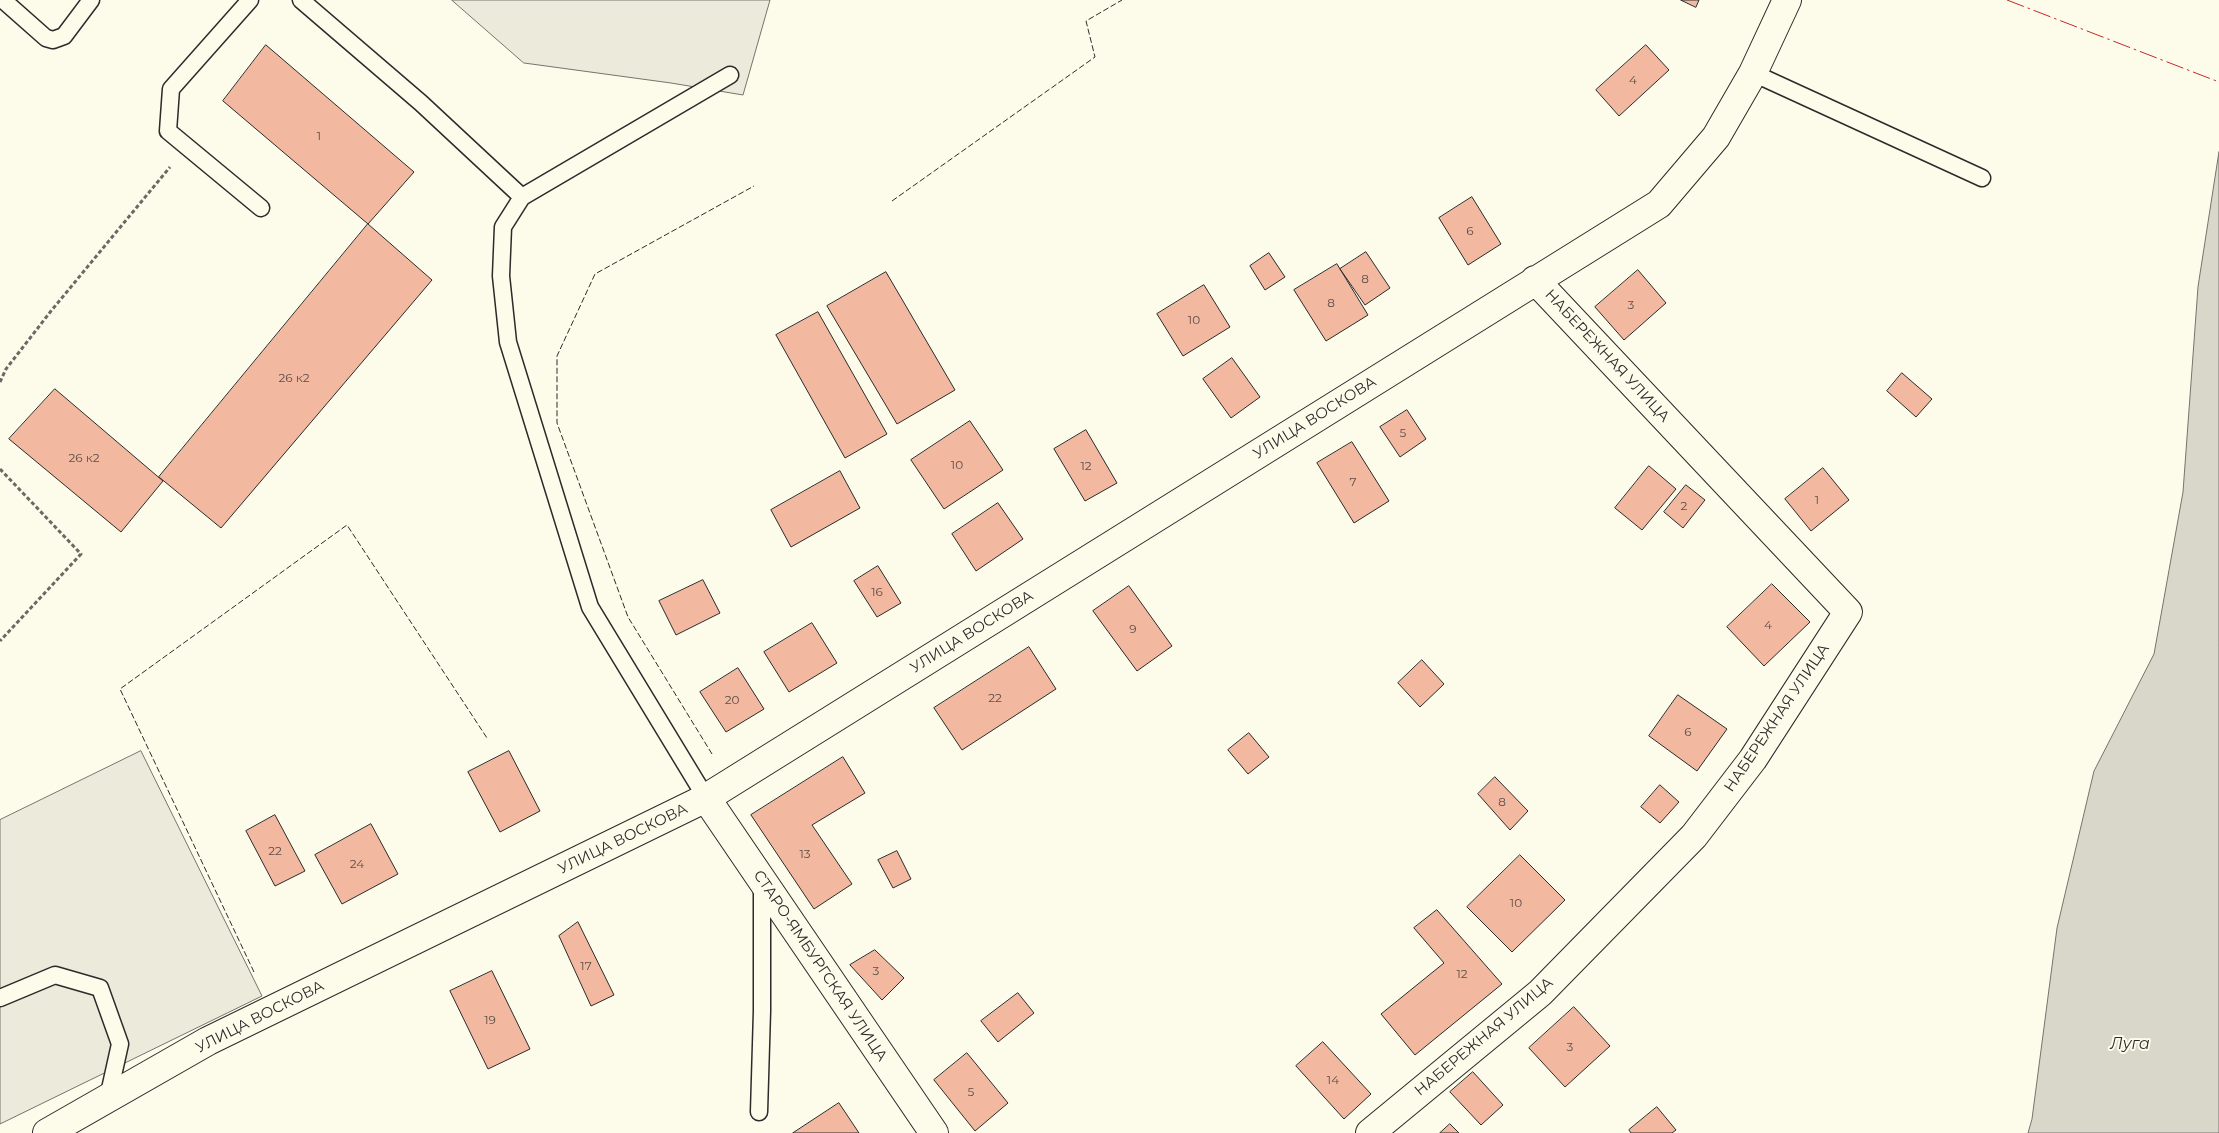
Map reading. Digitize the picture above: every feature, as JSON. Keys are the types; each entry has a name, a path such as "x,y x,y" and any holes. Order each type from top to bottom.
{"street":[{"name":"УЛИЦА ВОСКОВА","path":"47,1133 208,1041 706,798 1659,204 1716,137 1753,73 1787,0"},
{"name":"НАБЕРЕЖНАЯ УЛИЦА","path":"1370,1133 1540,993 1694,836 1753,759 1848,612 1535,280"},
{"name":"СТАРО-ЯМБУРГСКАЯ УЛИЦА","path":"706,798 934,1133"}],"lane":[{"path":"2,0 46,38 53,40 64,36 92,0"},
{"path":"250,0 172,89 168,131 262,208"},
{"path":"301,0 421,103 522,196"},
{"path":"1753,73 1982,178"},
{"path":"706,798 590,607 508,342 501,276 504,227 522,196 730,75"},
{"path":"759,1112 762,1011 762,880"},
{"path":"0,998 55,975 100,988 120,1044 108,1098"}],"path":[{"path":"0,382 6,369 51,311 187,146"},
{"path":"0,469 81,554 0,641"}],"shaded area":[{"path":"452,0 770,0 743,95 524,63"},
{"path":"141,751 262,996 0,1124 0,820"}],"water":[{"name":"Луга","path":"2219,152 2219,1133 2028,1133 2032,1119 2057,928 2094,771 2154,654 2183,492 2198,287"}],"building":[{"path":"1681,0 1699,0 1696,7"},
{"path":"266,45 414,172 368,224 223,101"},
{"path":"1646,45 1669,70 1619,116 1596,90"},
{"path":"1472,197 1501,244 1468,265 1439,218"},
{"path":"368,224 432,280 221,528 159,477"},
{"path":"1366,252 1390,288 1365,305 1340,269"},
{"path":"1269,253 1285,277 1265,290 1250,266"},
{"path":"1337,264 1368,315 1326,341 1294,290"},
{"path":"1638,270 1666,303 1624,340 1595,307"},
{"path":"886,272 955,390 897,424 827,306"},
{"path":"1204,285 1230,327 1183,356 1157,314"},
{"path":"818,312 887,434 845,458 776,335"},
{"path":"1232,358 1260,397 1231,418 1203,379"},
{"path":"1902,373 1932,399 1916,417 1887,391"},
{"path":"55,389 163,481 121,532 9,439"},
{"path":"1407,410 1426,439 1400,457 1380,427"},
{"path":"970,421 1003,470 944,509 911,460"},
{"path":"1086,430 1117,483 1085,501 1054,449"},
{"path":"1352,442 1389,501 1354,523 1317,463"},
{"path":"1649,466 1676,489 1642,530 1615,508"},
{"path":"1823,468 1849,500 1811,531 1785,499"},
{"path":"840,471 860,508 791,547 771,510"},
{"path":"1686,485 1705,500 1683,528 1664,512"},
{"path":"998,503 1023,539 976,571 952,534"},
{"path":"878,566 901,603 877,617 854,581"},
{"path":"703,580 720,613 676,635 659,601"},
{"path":"1772,584 1810,622 1764,666 1727,627"},
{"path":"1129,586 1172,646 1137,671 1093,611"},
{"path":"812,623 837,663 789,692 764,652"},
{"path":"1029,647 1056,689 962,750 934,708"},
{"path":"1422,660 1444,684 1420,707 1398,683"},
{"path":"738,668 764,709 726,732 700,692"},
{"path":"1678,695 1727,729 1697,771 1649,736"},
{"path":"1249,733 1269,757 1248,774 1228,750"},
{"path":"509,751 540,811 500,832 468,772"},
{"path":"843,757 865,793 812,825 852,884 814,909 751,815"},
{"path":"1495,777 1528,811 1510,830 1478,794"},
{"path":"1660,785 1679,802 1660,823 1641,807"},
{"path":"275,815 305,871 275,886 246,831"},
{"path":"371,824 398,874 342,904 315,855"},
{"path":"897,851 911,879 893,888 878,860"},
{"path":"1520,855 1565,900 1512,952 1467,907"},
{"path":"1437,910 1502,984 1415,1055 1381,1014 1444,963 1414,928"},
{"path":"578,922 614,995 591,1006 559,936"},
{"path":"875,950 904,978 882,1000 850,965"},
{"path":"492,971 530,1049 488,1069 450,991"},
{"path":"1018,993 1034,1013 998,1042 981,1021"},
{"path":"1574,1007 1610,1046 1565,1087 1529,1048"},
{"path":"1323,1042 1371,1094 1344,1119 1296,1066"},
{"path":"967,1053 1008,1103 975,1131 934,1080"},
{"path":"1473,1072 1503,1105 1481,1125 1450,1092"},
{"path":"839,1103 859,1133 793,1133"},
{"path":"1657,1107 1676,1130 1672,1133 1631,1133 1629,1130"},
{"path":"1450,1124 1459,1133 1440,1133"}],"fence":[{"path":"892,201 1095,57 1086,21 1122,0"},
{"path":"712,754 628,617 557,423 557,356 595,274 754,186"},
{"path":"254,972 120,689 347,525 487,738"}],"power":[{"path":"2007,0 2219,82"}]}
